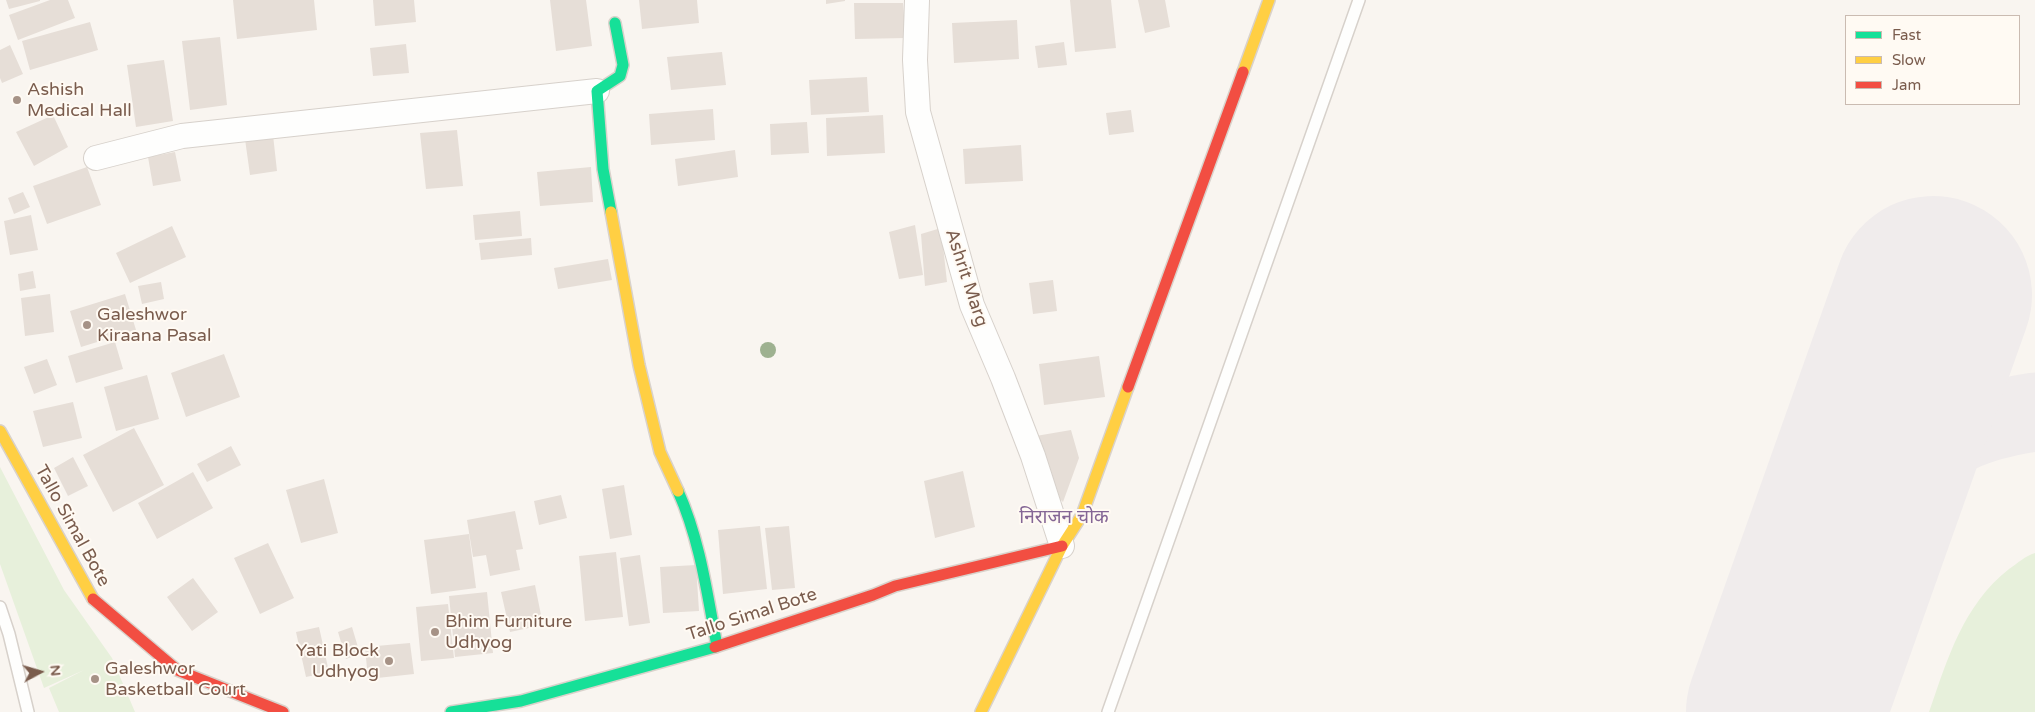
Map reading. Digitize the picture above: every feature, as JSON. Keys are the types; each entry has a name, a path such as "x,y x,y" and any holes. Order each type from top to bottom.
{"main road":[{"path":"981,712 1062,546 1082,515 1269,0"},
{"path":"615,23 623,65 620,76 597,91 603,169 639,365 660,452 688,513 698,545 716,646"},
{"name":"Tallo Simal Bote","path":"0,431 94,602 177,670 283,712"},
{"name":"Tallo Simal Bote","path":"451,712 521,701 716,646 873,595 895,586 1062,546"}],"street":[{"name":"Ashrit Marg","path":"917,0 915,60 918,112 972,305 1033,456 1062,546"},
{"path":"96,158 182,136 597,91"}],"lane":[{"path":"1108,712 1359,0"},
{"path":"0,607 9,634 28,712"}],"green space":[{"path":"0,467 64,590 112,658 135,712 59,712 49,688 84,670 44,688 0,564"},
{"path":"2035,553 2035,712 1929,712 1950,653 1968,616 1993,583 2009,569"}],"building":[{"path":"6,0 40,0 40,1 9,9"},
{"path":"50,0 68,0 75,18 18,40 9,15"},
{"path":"233,0 314,0 317,30 237,39"},
{"path":"373,0 414,0 416,22 375,26"},
{"path":"550,0 586,0 592,46 556,51"},
{"path":"639,0 697,0 699,23 642,29"},
{"path":"826,0 845,0 845,1 826,4"},
{"path":"1070,0 1111,0 1116,48 1075,52"},
{"path":"1138,0 1165,0 1170,27 1145,33"},
{"path":"854,3 903,3 906,38 855,39"},
{"path":"1017,20 1019,59 954,63 952,23"},
{"path":"90,22 98,50 30,70 22,41"},
{"path":"220,37 227,105 190,110 182,41"},
{"path":"1064,42 1067,65 1038,68 1035,46"},
{"path":"406,44 409,73 373,76 370,48"},
{"path":"10,45 23,74 2,83 0,78 0,50"},
{"path":"722,52 726,85 671,90 667,57"},
{"path":"164,60 173,121 136,127 127,65"},
{"path":"867,77 869,112 811,115 809,80"},
{"path":"713,109 715,140 651,145 649,114"},
{"path":"1131,110 1134,132 1109,135 1106,113"},
{"path":"53,115 68,147 34,166 16,132"},
{"path":"883,115 885,153 827,156 826,118"},
{"path":"807,122 809,153 771,155 770,124"},
{"path":"457,130 463,186 426,189 420,133"},
{"path":"273,135 277,171 250,175 245,139"},
{"path":"1021,145 1023,181 965,184 963,149"},
{"path":"735,150 738,177 678,186 675,159"},
{"path":"175,152 181,181 153,186 148,157"},
{"path":"87,167 101,205 47,224 33,186"},
{"path":"591,167 593,202 540,206 537,172"},
{"path":"23,192 30,207 14,214 8,198"},
{"path":"520,211 522,236 475,240 473,215"},
{"path":"31,215 38,250 10,255 4,221"},
{"path":"915,225 923,275 899,279 889,232"},
{"path":"172,226 186,257 130,283 116,253"},
{"path":"941,228 947,282 925,286 921,234"},
{"path":"531,238 532,255 481,260 479,243"},
{"path":"608,259 612,280 558,289 554,268"},
{"path":"33,271 36,288 20,291 18,274"},
{"path":"1053,280 1057,311 1033,314 1029,283"},
{"path":"161,282 164,299 142,304 138,286"},
{"path":"50,294 54,332 25,336 21,298"},
{"path":"125,294 136,330 81,347 70,311"},
{"path":"115,342 123,369 76,383 68,356"},
{"path":"224,354 240,397 186,417 171,373"},
{"path":"1099,356 1105,397 1044,405 1039,364"},
{"path":"47,359 57,385 34,394 24,367"},
{"path":"147,375 159,419 116,431 104,387"},
{"path":"73,402 82,438 43,447 33,411"},
{"path":"134,428 164,485 113,512 83,455"},
{"path":"1071,430 1079,458 1063,502 1051,491 1030,437"},
{"path":"231,446 241,465 207,482 197,464"},
{"path":"73,457 88,486 68,496 54,468"},
{"path":"963,471 975,527 935,538 924,481"},
{"path":"193,472 213,508 157,539 138,503"},
{"path":"324,479 338,533 301,543 286,490"},
{"path":"624,485 632,535 610,539 602,489"},
{"path":"561,495 567,518 539,525 534,501"},
{"path":"515,511 523,549 516,550 520,570 490,576 486,555 473,557 467,520"},
{"path":"760,526 767,589 723,594 718,530"},
{"path":"789,526 795,588 772,590 765,528"},
{"path":"469,534 476,588 431,594 424,540"},
{"path":"268,543 294,598 260,614 234,558"},
{"path":"616,552 623,617 585,621 579,556"},
{"path":"640,555 650,623 629,626 620,558"},
{"path":"696,565 699,611 663,613 660,567"},
{"path":"193,578 218,612 192,631 167,597"},
{"path":"535,585 543,625 510,632 501,592"},
{"path":"487,592 493,653 455,657 449,596"},
{"name":"Bhim Furniture Udhyog","path":"448,604 454,658 421,661 416,607"},
{"path":"319,627 329,672 306,677 296,632"},
{"path":"352,627 360,654 346,659 338,632"},
{"name":"Yati Block Udhyog","path":"410,643 414,674 368,679 365,647"}],"taxiway":[{"path":"1845,543 1863,513 1882,491 1935,447 1949,438 1979,425 2006,417 2035,412"}],"runway":[{"path":"1785,712 1933,295"}],"traffic: fast":[{"path":"611,212 603,169 597,91 620,76 623,65 615,23"},
{"path":"678,491 692,528 717,646"},
{"path":"451,712 521,701 715,647"}],"traffic: slow":[{"path":"1243,72 1269,0"},
{"path":"611,212 639,365 660,452 678,491"},
{"path":"981,712 1062,546 1082,515 1128,387"},
{"path":"0,431 93,599"}],"traffic: jam":[{"path":"1128,387 1243,72"},
{"path":"715,647 895,586 1062,546"},
{"path":"93,599 177,670 283,712"}],"place":[{"name":"Ashish Medical Hall","path":"17,100"},
{"name":"Galeshwor Kiraana Pasal","path":"87,325"},
{"name":"Bhim Furniture Udhyog","path":"435,632"},
{"name":"Yati Block Udhyog","path":"389,661"},
{"name":"Galeshwor Basketball Court","path":"95,679"}],"district":[{"name":"निराजन चोक","path":"1064,518"}]}
